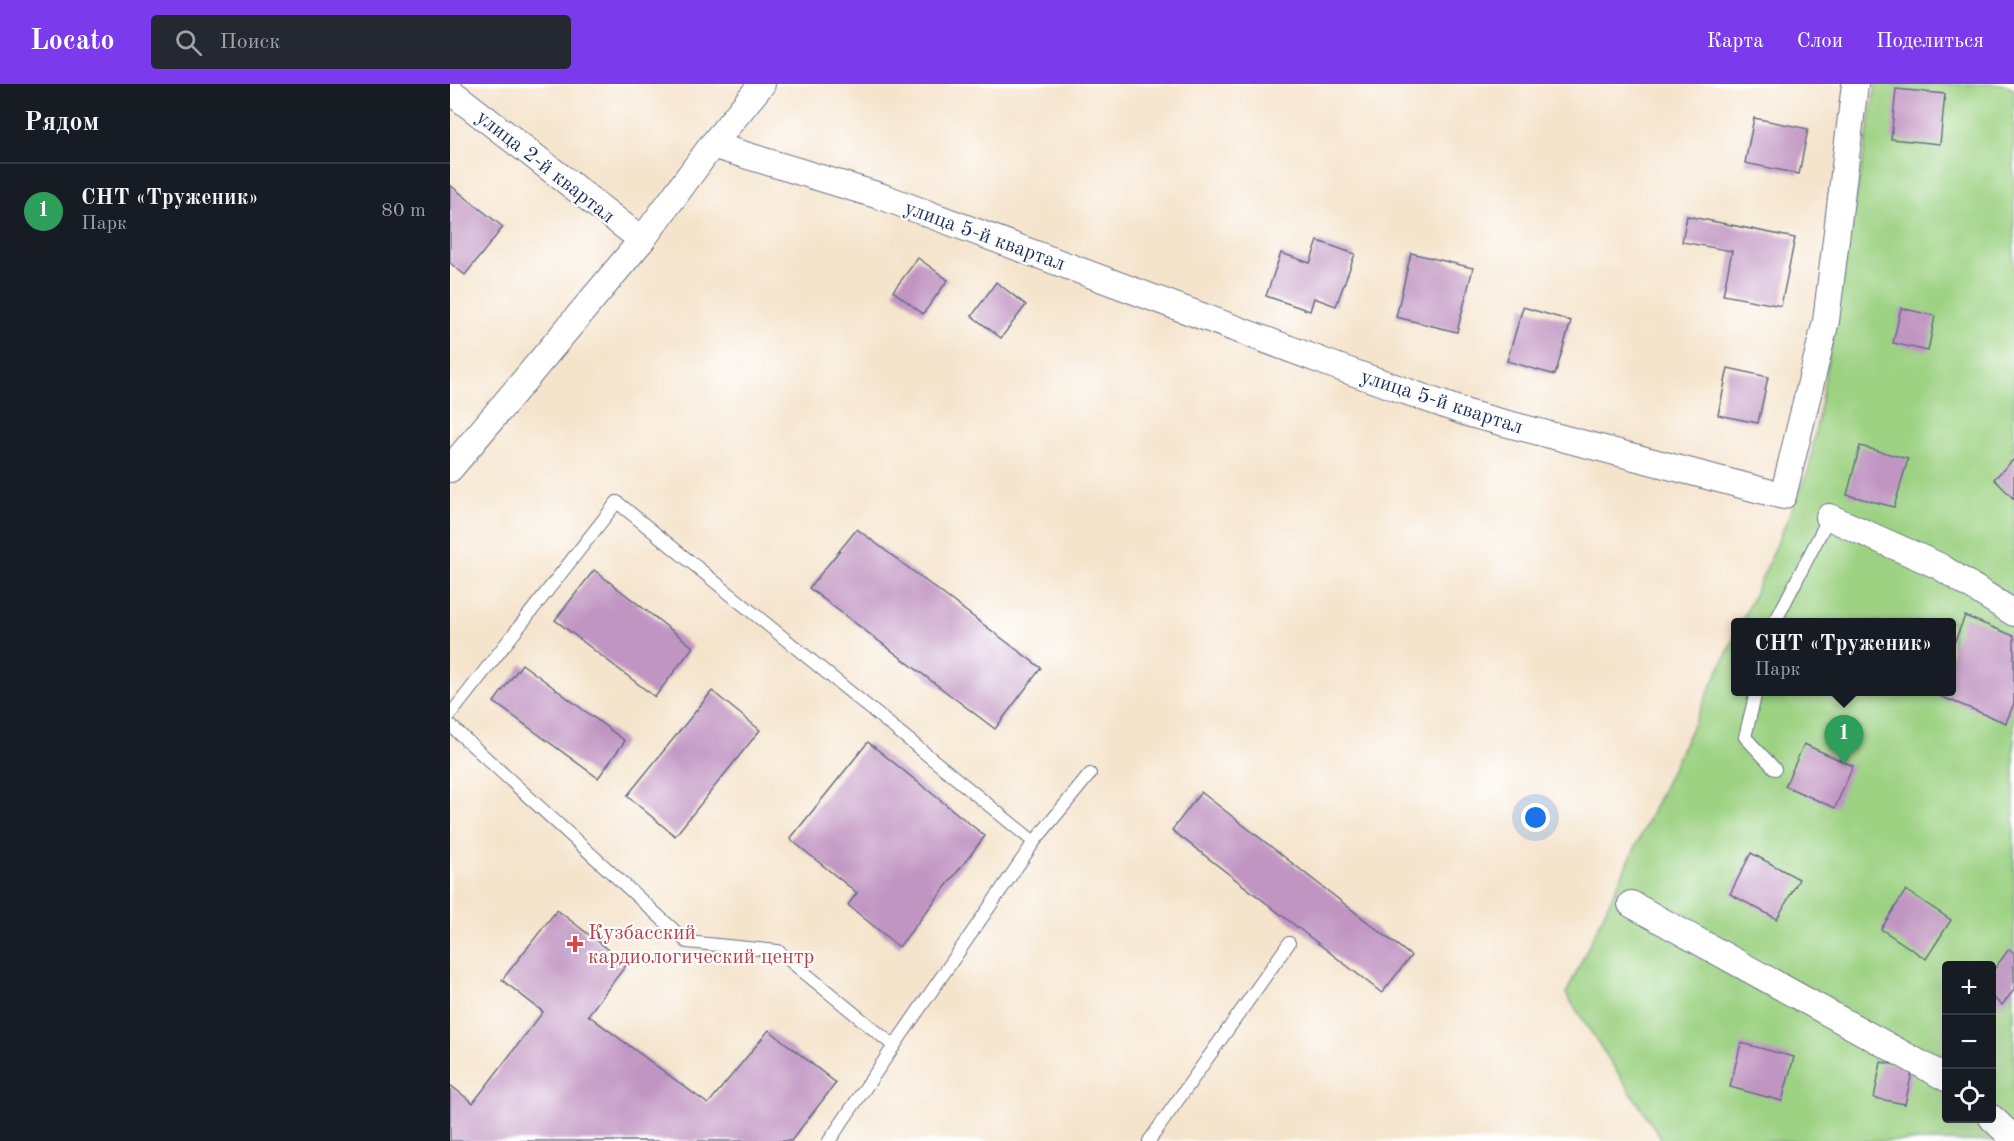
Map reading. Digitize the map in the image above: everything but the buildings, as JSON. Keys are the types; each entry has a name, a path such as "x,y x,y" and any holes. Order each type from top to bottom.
{"street":[{"path":"450,469 642,240 712,145 762,84"},
{"name":"улица 5-й квартал","path":"712,145 883,197 1470,414 1783,496 1826,321 1855,84"},
{"name":"улица 2-й квартал","path":"450,91 642,240"},
{"path":"1829,517 1939,566 2014,613"},
{"path":"1631,904 1942,1075"},
{"path":"1996,1122 2014,1139"}],"lane":[{"path":"450,715 617,502 1034,842"},
{"path":"1777,618 1829,517"},
{"path":"1755,696 1744,737 1775,769"},
{"path":"450,725 687,942 778,951 894,1046"},
{"path":"829,1141 1034,842 1090,774"},
{"path":"1149,1141 1289,943"}],"green space":[{"path":"1876,84 2005,84 2014,90 2014,1141 1663,1141 1566,994 1731,645 1731,696 1956,696 1956,618 1743,618 1809,469"}],"place":[{"name":"СНТ «Труженик»","path":"1844,765"},
{"name":"Кузбасский кардиологический центр","path":"575,944"}]}
